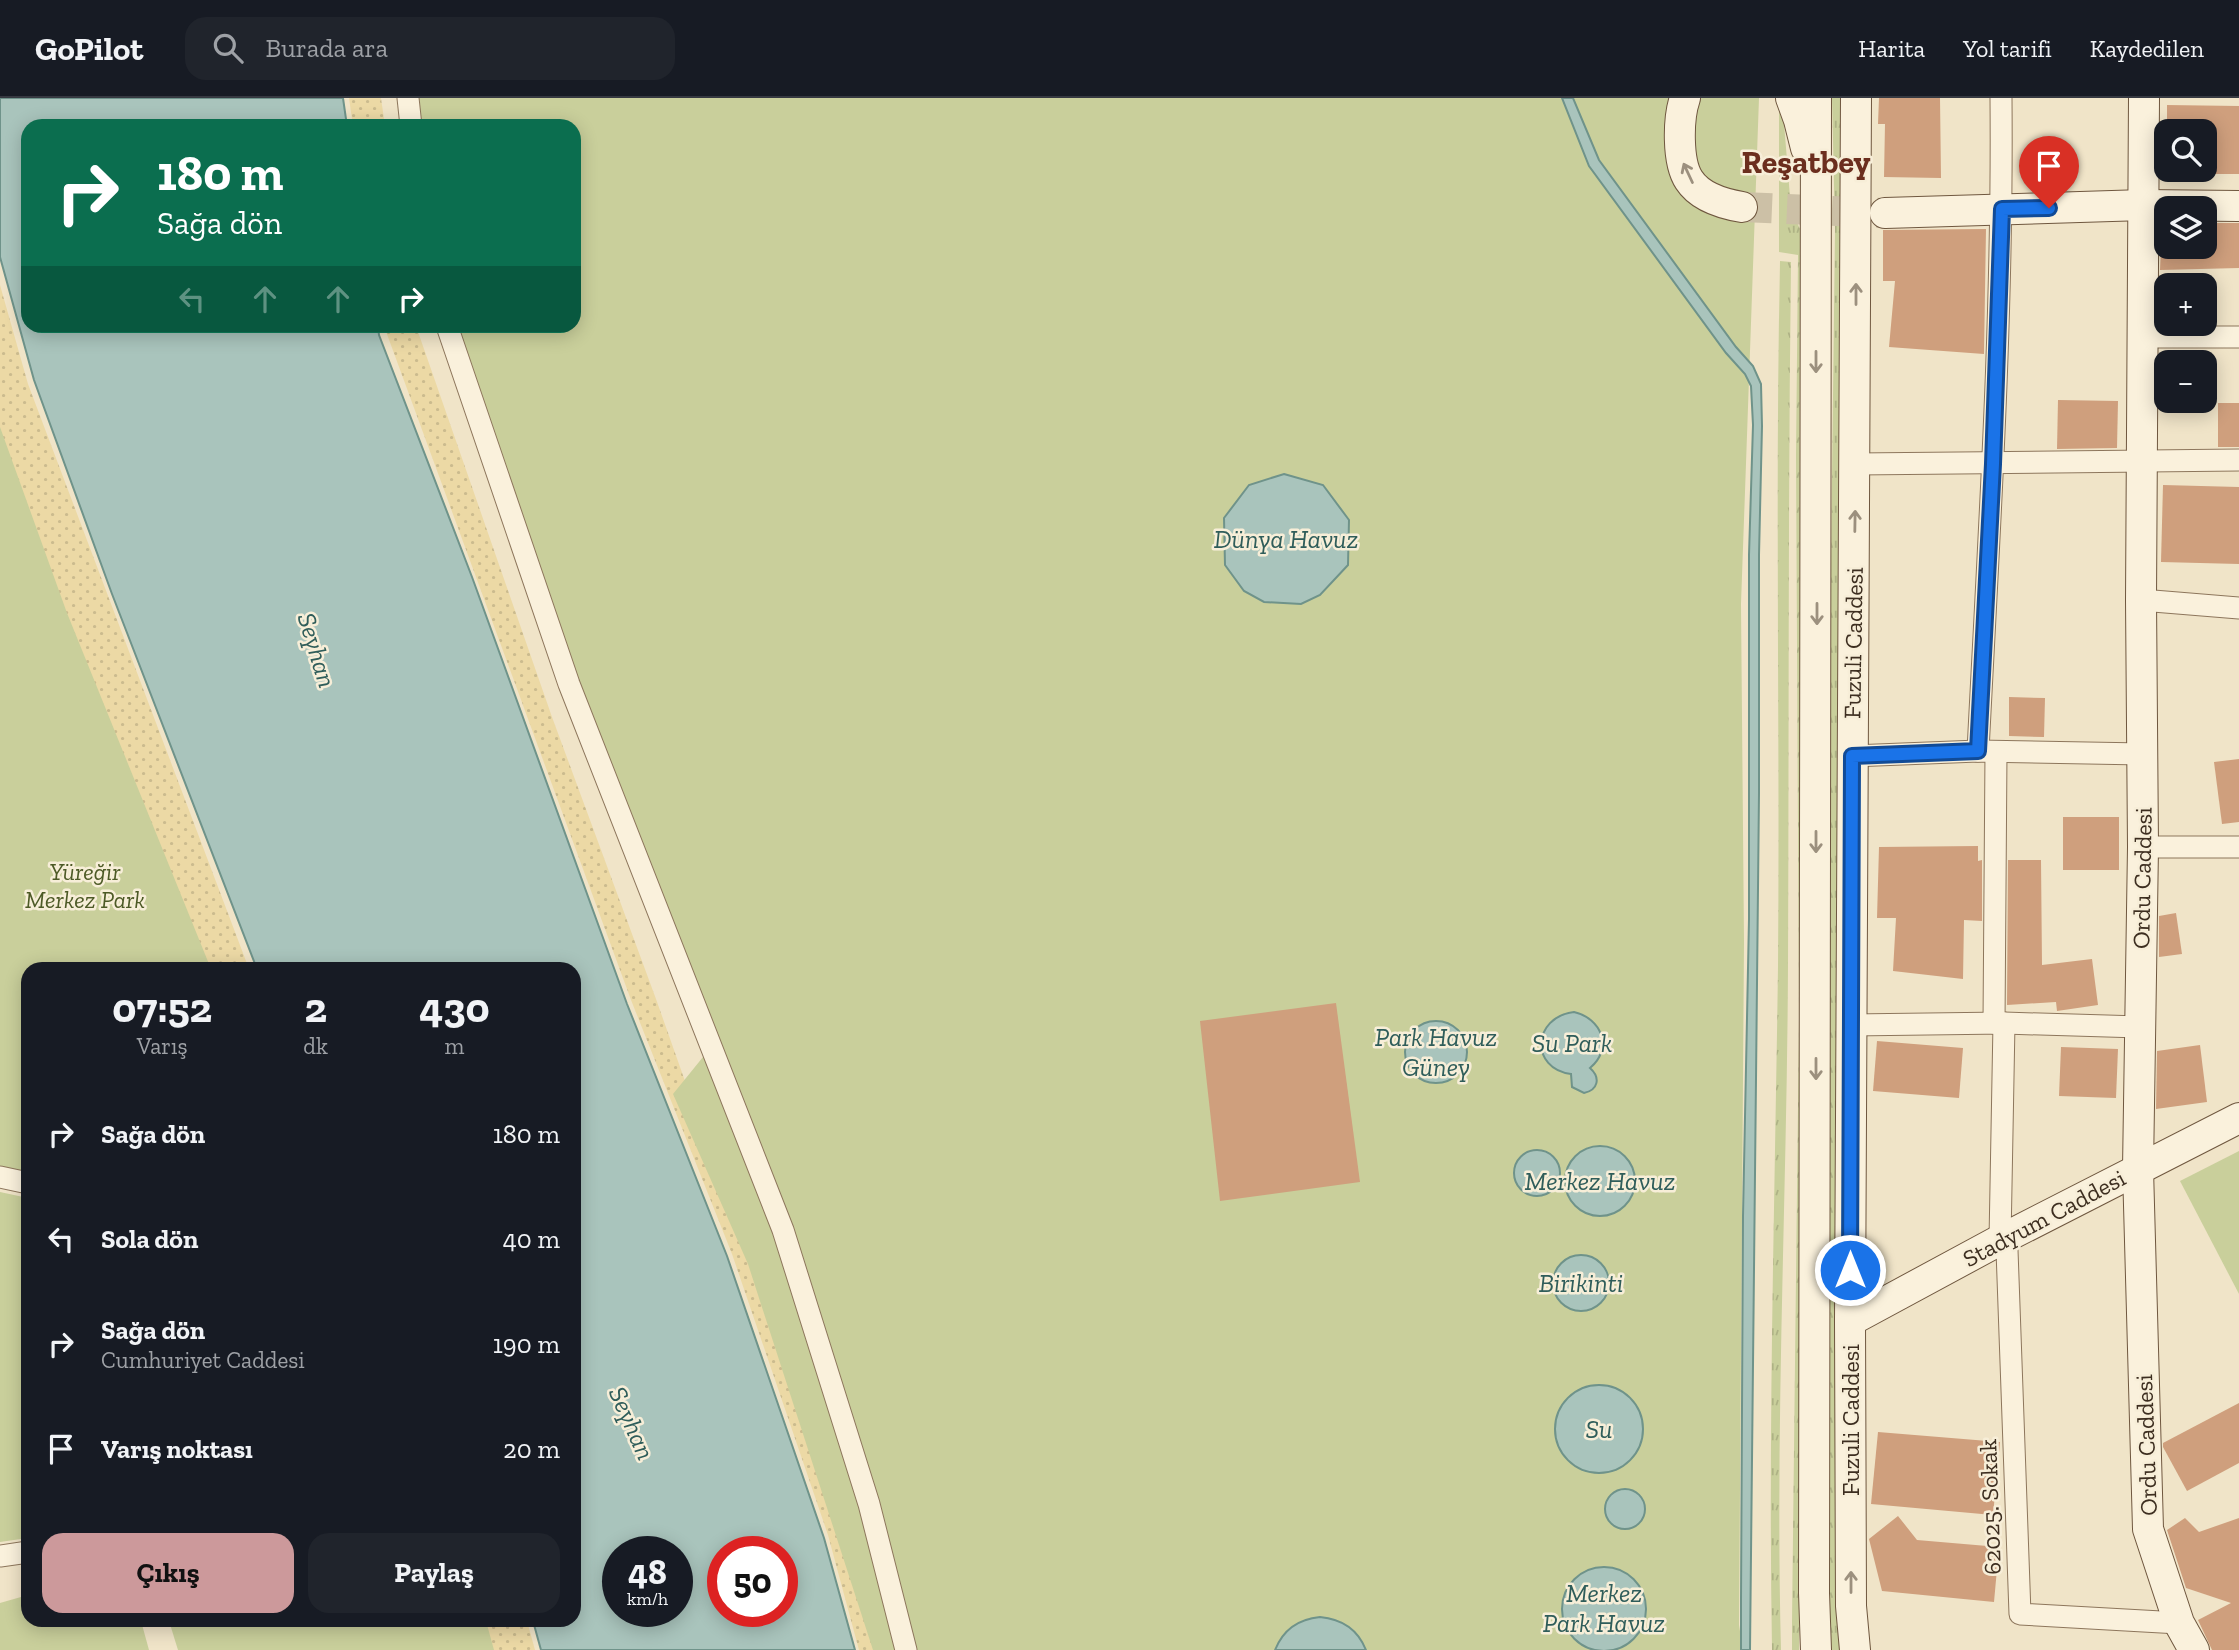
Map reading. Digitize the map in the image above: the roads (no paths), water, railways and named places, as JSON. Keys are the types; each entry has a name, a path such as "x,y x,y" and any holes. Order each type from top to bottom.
{"main road":[{"path":"1685,98 1680,137 1689,181 1717,202 1742,207"},
{"path":"1791,98 1815,186"},
{"name":"Fuzuli Caddesi","path":"1816,98 1816,1650"},
{"name":"Fuzuli Caddesi","path":"1855,1650 1851,1606 1850,1321 1857,98"},
{"name":"Ordu Caddesi","path":"2144,98 2141,459 2143,847 2138,1169 2148,1529 2179,1623 2194,1650"},
{"path":"1856,187 1863,194 1886,204 1958,201 1993,210"},
{"path":"1885,213 2144,205 2239,206"},
{"name":"Stadyum Caddesi","path":"1850,1321 2000,1240 2239,1118"}],"street":[{"path":"408,98 410,119"},
{"path":"2000,1240 1999,1023 1987,751 1993,464 1993,210 2001,98"},
{"path":"449,333 569,684 783,1230 869,1504 906,1650"},
{"path":"2144,337 2239,337"},
{"path":"1856,464 2239,460"},
{"path":"2141,600 2239,608"},
{"path":"1852,756 1987,751 2143,754"},
{"path":"2143,847 2239,846"},
{"path":"1851,1025 1999,1023 2140,1027"},
{"path":"0,1177 21,1182"},
{"name":"62025. Sokak","path":"2000,1240 2007,1250 2020,1614 2179,1623"},
{"path":"0,1556 21,1553"}],"water":[{"path":"0,98 343,98 346,119 21,119 21,333 0,257"},
{"path":"1562,98 1573,98 1599,160 1736,347 1753,366 1761,384 1750,1650 1741,1650 1741,1601 1743,1216 1749,919 1749,555 1753,425 1751,386 1745,374 1726,353 1589,166"},
{"name":"Seyhan","path":"21,333 379,333 472,577 627,1004 727,1256 824,1538 855,1650 541,1650 535,1627 581,1627 581,962 254,962 112,594 34,380"},
{"name":"Dünya Havuz","path":"1284,474 1323,485 1349,520 1348,565 1320,595 1301,604 1264,602 1244,591 1225,565 1224,518 1249,485"},
{"name":"Su Park","path":"1574,1012 1591,1020 1603,1043 1597,1060 1590,1068 1596,1076 1595,1086 1584,1093 1572,1087 1571,1074 1548,1063 1541,1043 1550,1023 1560,1016"},
{"name":"Park Havuz Güney","path":"1430,1021 1442,1021 1458,1030 1465,1040 1465,1064 1458,1074 1442,1083 1430,1083 1419,1078 1410,1069 1405,1058 1405,1046 1410,1035 1419,1026"},
{"name":"Merkez Havuz","path":"1607,1146 1620,1152 1629,1161 1633,1167 1633,1195 1625,1206 1614,1214 1593,1216 1575,1206 1567,1195 1565,1174 1575,1156 1586,1148"},
{"path":"1537,1150 1553,1157 1560,1173 1553,1189 1537,1196 1521,1189 1514,1173 1521,1157"},
{"name":"Birikinti","path":"1581,1255 1592,1257 1601,1263 1607,1272 1607,1294 1601,1303 1592,1309 1581,1311 1570,1309 1561,1303 1555,1294 1553,1283 1555,1272 1561,1263 1570,1257"},
{"name":"Su","path":"1599,1385 1616,1389 1630,1398 1639,1412 1643,1429 1639,1446 1630,1460 1616,1469 1599,1473 1582,1469 1568,1460 1559,1446 1555,1429 1559,1412 1568,1398 1582,1389"},
{"path":"1625,1489 1633,1490 1639,1495 1644,1501 1644,1517 1639,1523 1633,1528 1625,1529 1617,1528 1611,1523 1606,1517 1605,1509 1606,1501 1611,1495 1617,1490"},
{"name":"Merkez Park Havuz","path":"1604,1567 1620,1570 1634,1579 1643,1593 1646,1609 1643,1625 1634,1639 1620,1648 1604,1651 1588,1648 1574,1639 1565,1625 1562,1609 1565,1593 1574,1579 1588,1570"},
{"path":"1320,1617 1335,1620 1354,1631 1366,1650 1275,1650 1287,1631 1305,1620"}],"tunnel":[{"path":"1742,207 1881,213"}],"district":[{"name":"Reşatbey","path":"1806,162"}],"park label":[{"name":"Yüreğir Merkez Park","path":"85,885"}]}
